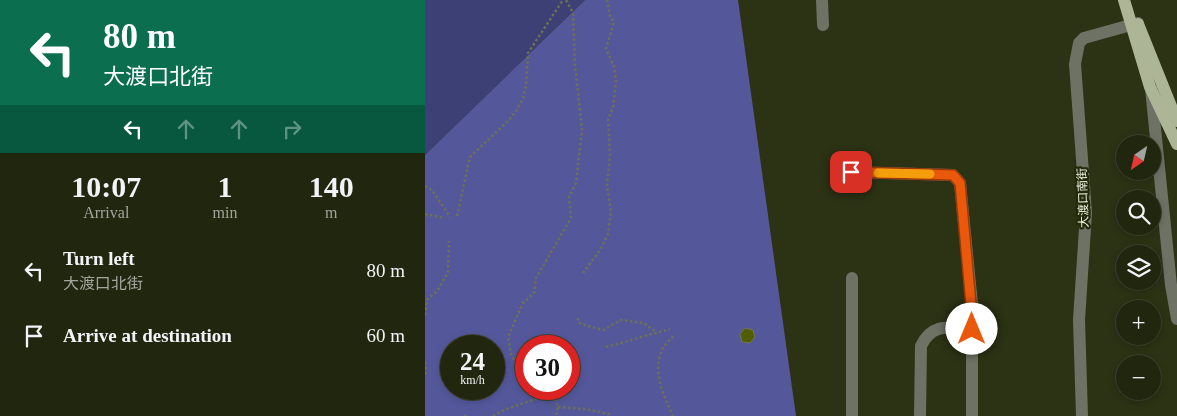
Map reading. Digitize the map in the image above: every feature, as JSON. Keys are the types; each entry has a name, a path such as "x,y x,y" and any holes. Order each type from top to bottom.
{"main road":[{"path":"1124,0 1177,122"},
{"path":"1132,0 1134,24 1150,87 1177,144"}],"street":[{"path":"822,0 823,24"},
{"name":"大渡口南街","path":"1082,416 1079,320 1086,213 1075,64 1079,43 1084,38 1134,24"},
{"path":"1150,87 1171,285 1177,319"},
{"path":"851,172 953,175 960,183 971,304 972,416"},
{"path":"852,278 852,416"},
{"path":"920,416 921,346 925,338 931,331 941,327 972,329"}],"path":[{"path":"457,216 470,157 517,110 525,92 528,54 564,0 573,13 575,65 582,130 576,184 569,197 571,218 536,278 534,293 523,302 508,337 511,354 515,361"},
{"path":"583,273 600,250 608,234 611,211 607,186 610,155 608,120 613,108 616,81 614,66 606,49 614,22 610,16 607,0"},
{"path":"425,186 432,190 450,217"},
{"path":"425,214 445,218"},
{"path":"425,315 427,300 437,291 448,272 449,241"},
{"path":"578,318 578,322 581,324 603,330 621,320 644,323 657,333"},
{"path":"605,347 670,329"},
{"path":"673,336 663,349 658,372 662,390 673,416"},
{"path":"425,362 427,370 425,375"},
{"path":"493,416 532,400"},
{"path":"555,400 558,407 556,416"},
{"path":"558,407 585,409 609,414 610,416"}],"shaded area":[{"path":"425,0 585,0 425,155"},
{"path":"585,0 738,0 796,416 425,416 425,155"}],"building":[{"path":"745,328 753,330 755,337 750,343 742,342 740,334"}],"slow traffic":[{"path":"878,173 930,174"}],"route":[{"path":"851,172 953,175 960,183 972,329"}]}
